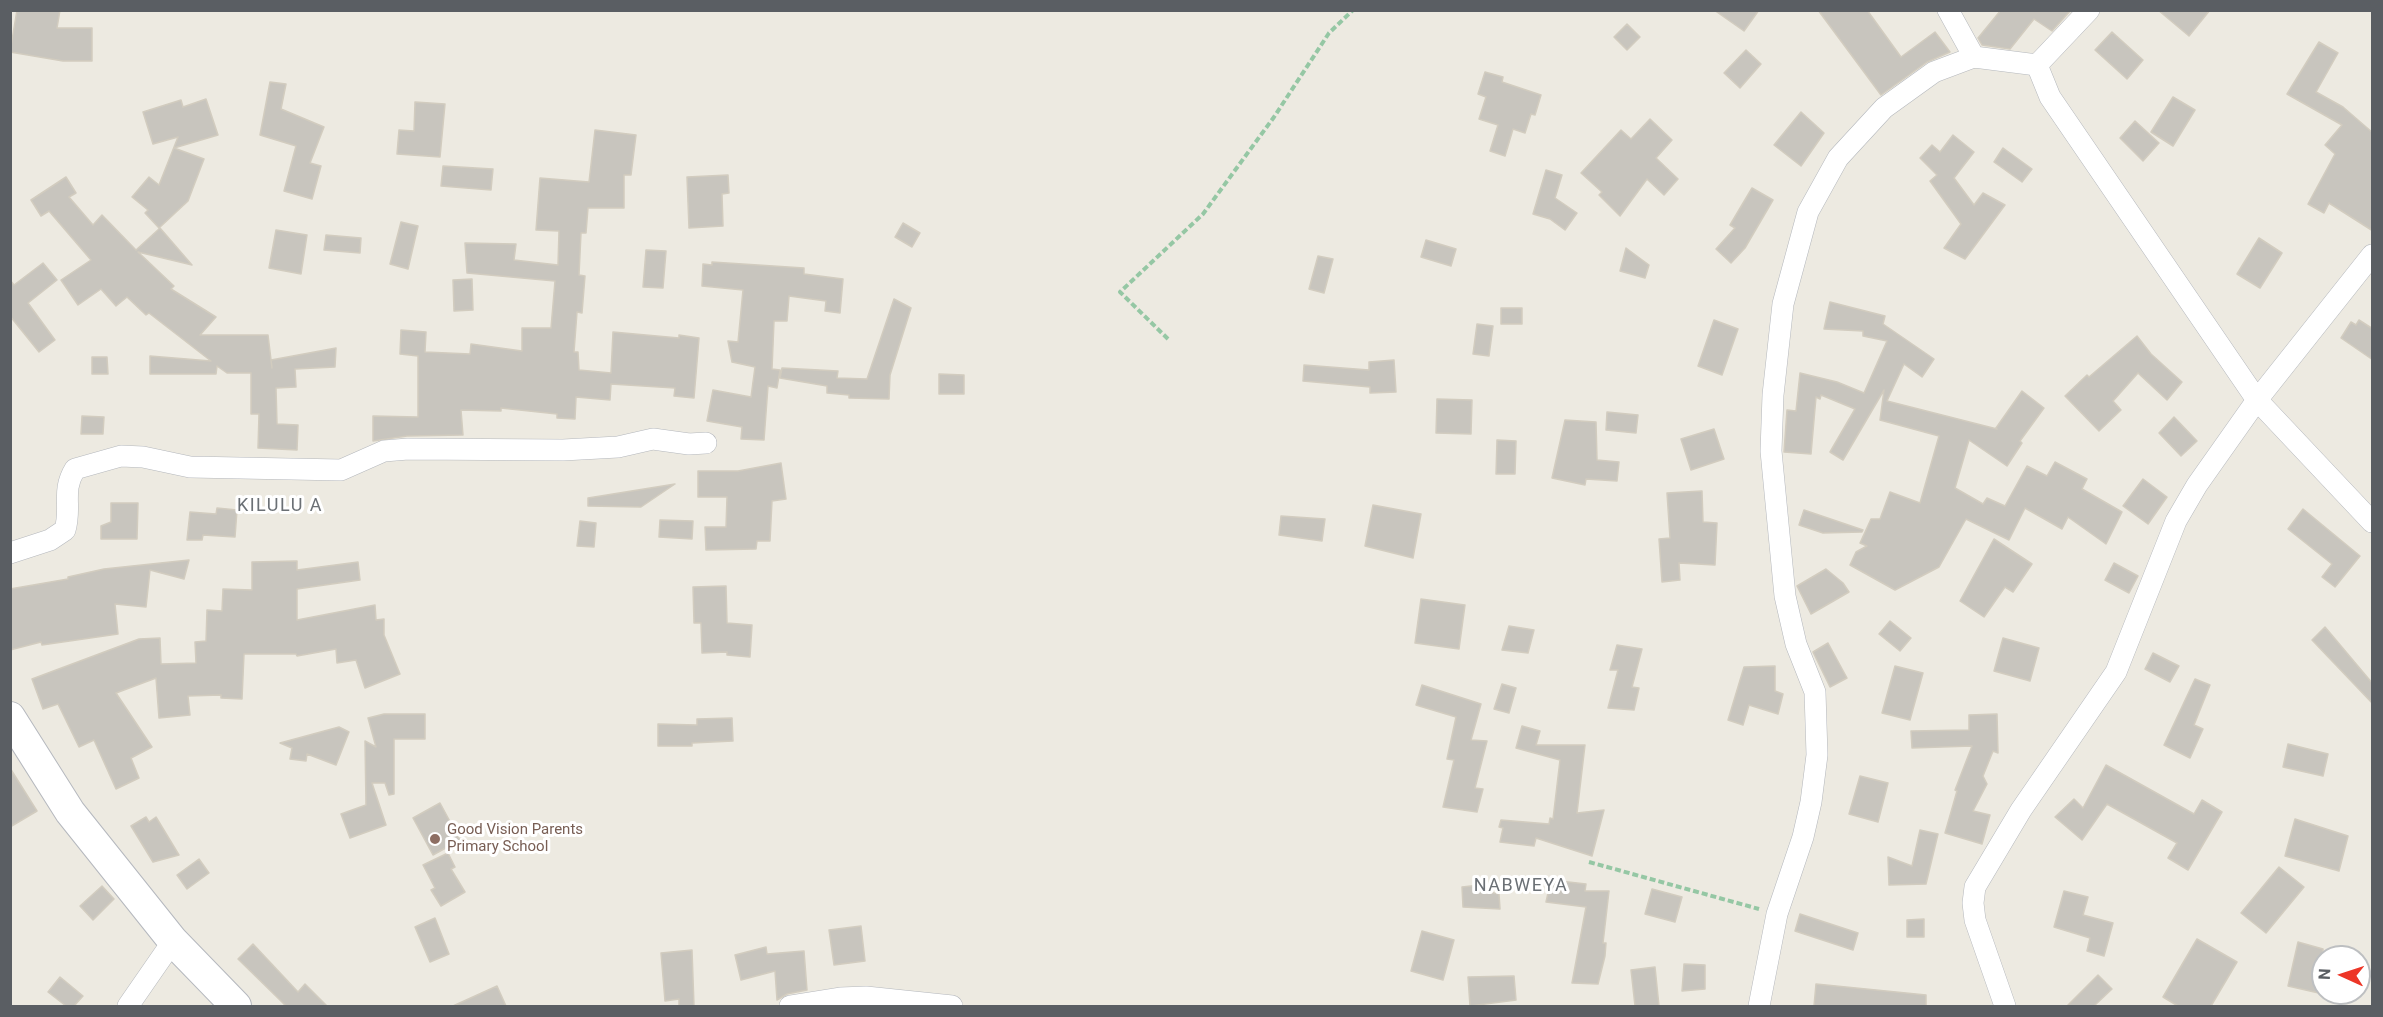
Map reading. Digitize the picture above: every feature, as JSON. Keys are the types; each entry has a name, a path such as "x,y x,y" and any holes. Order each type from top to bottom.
{"street":[{"path":"1948,10 1974,57"},
{"path":"2037,64 2089,10"},
{"path":"1759,1006 1777,914 1803,837 1811,802 1817,755 1815,692 1796,644 1785,596 1771,451 1773,395 1783,304 1808,212 1838,158 1884,108 1934,72 1974,57 2037,64"},
{"path":"2037,64 2050,97 2257,400 2373,522"},
{"path":"2005,1006 1975,920 1972,903 1975,887 2021,810 2116,672 2175,521 2197,485 2257,400 2373,255"},
{"path":"10,553 50,540 65,530 70,514 66,483 75,469 121,456 143,457 190,467 315,471 340,470 384,451 408,449 563,450 618,447 653,439 689,444 706,443"},
{"path":"10,717 70,812 173,941 237,1006"},
{"path":"128,1006 173,941"},
{"path":"790,1006 840,998 866,997 952,1006"}],"path":[{"path":"1168,339 1120,292 1203,214 1274,117 1329,33 1353,10"},
{"path":"1589,862 1777,914"}],"building":[{"path":"17,10 60,10 57,28 92,28 92,61 63,61 10,52"},
{"path":"1714,10 1759,10 1744,31"},
{"path":"1818,10 1867,10 1901,57 1935,32 1950,52 1927,62 1881,95"},
{"path":"2001,10 2071,10 2052,31 2034,19 2010,49 1982,45 1978,38"},
{"path":"2158,10 2210,10 2189,36"},
{"path":"1627,24 1640,37 1627,50 1614,37"},
{"path":"2112,32 2143,60 2127,79 2095,50"},
{"path":"2319,42 2338,53 2316,92 2343,107 2373,133 2373,231 2329,203 2324,213 2308,204 2335,154 2325,145 2342,125 2287,94"},
{"path":"1746,50 1761,64 1740,88 1724,73"},
{"path":"1485,72 1503,77 1502,82 1541,95 1535,115 1531,114 1525,133 1513,129 1505,156 1490,151 1498,125 1479,119 1486,97 1478,94"},
{"path":"270,82 286,84 281,109 324,127 310,163 321,166 312,199 284,191 296,146 260,135"},
{"path":"2173,97 2195,110 2173,146 2151,132"},
{"path":"206,99 218,135 174,148 204,159 188,201 159,228 145,213 148,210 132,197 149,177 159,185 178,137 153,144 143,112 181,100 183,107"},
{"path":"415,102 445,104 440,157 397,154 399,130 414,131"},
{"path":"1801,112 1824,133 1801,166 1774,145"},
{"path":"1650,119 1672,140 1656,158 1678,179 1664,195 1647,179 1620,216 1599,195 1602,192 1581,173 1621,130 1631,139"},
{"path":"2135,121 2159,143 2143,161 2120,138"},
{"path":"595,130 636,135 631,175 624,175 624,208 588,208 586,233 581,233 579,275 585,276 582,313 577,312 574,352 578,352 579,370 611,373 613,332 699,338 694,398 674,396 675,388 611,384 610,400 576,397 575,419 557,418 557,414 501,408 501,411 461,410 463,435 407,436 373,441 373,416 418,417 418,356 400,354 401,330 426,332 425,352 470,354 471,344 522,351 522,328 551,328 555,281 467,273 465,243 516,244 514,260 558,265 559,231 536,230 540,178 589,182"},
{"path":"1953,135 1974,152 1954,178 1974,205 1983,193 2005,205 1965,259 1944,248 1961,224 1930,181 1937,175 1920,158 1932,145 1940,152"},
{"path":"2003,148 2032,169 2022,182 1994,162"},
{"path":"443,166 493,169 491,190 441,186"},
{"path":"1546,170 1562,175 1555,198 1577,213 1565,230 1550,219 1533,214"},
{"path":"728,175 729,193 722,194 723,226 689,228 687,177"},
{"path":"66,177 76,193 69,197 93,225 102,215 136,250 160,228 192,265 138,252 174,286 171,289 216,317 200,335 268,335 271,360 336,348 335,367 295,369 296,387 276,388 277,424 298,425 297,450 258,448 259,414 251,414 251,373 227,373 217,366 216,374 150,374 150,356 211,361 149,313 146,315 127,297 116,306 101,289 78,305 61,280 91,260 49,211 41,216 31,200"},
{"path":"1752,188 1773,200 1745,248 1731,263 1716,249 1735,228 1730,225"},
{"path":"401,222 418,226 408,269 390,264"},
{"path":"903,223 920,233 912,247 895,237"},
{"path":"276,230 307,235 301,274 269,268"},
{"path":"326,235 361,238 360,253 324,250"},
{"path":"2259,238 2282,253 2260,288 2237,274"},
{"path":"1426,240 1456,249 1451,266 1421,257"},
{"path":"1626,248 1649,265 1645,278 1620,271"},
{"path":"646,250 666,251 663,288 643,287"},
{"path":"1318,256 1333,259 1324,293 1309,289"},
{"path":"712,262 804,268 804,274 843,279 840,313 825,311 826,301 789,296 787,321 774,321 772,369 780,370 777,388 768,386 764,440 741,439 742,427 707,421 713,390 751,397 755,367 732,362 728,341 738,342 743,290 702,286 703,264 712,265"},
{"path":"43,263 57,280 28,303 55,340 39,352 10,316 10,280 14,285"},
{"path":"472,279 473,310 454,311 453,280"},
{"path":"894,299 911,308 890,375 889,399 849,398 849,395 827,393 827,386 780,378 782,368 838,371 837,378 867,379"},
{"path":"1830,302 1885,316 1883,324 1934,359 1922,377 1904,364 1887,401 1997,429 2022,391 2044,408 2020,441 2022,443 2007,466 1969,440 1955,488 1983,504 1987,498 2005,506 2027,466 2047,476 2055,462 2087,479 2082,489 2122,512 2106,544 2068,517 2062,529 2025,508 2009,540 1966,519 1939,567 1895,590 1850,565 1856,552 1867,546 1860,543 1871,519 1880,519 1890,492 1920,503 1939,436 1880,420 1884,390 1843,460 1830,452 1855,409 1821,395 1820,399 1816,397 1811,454 1784,452 1787,410 1796,411 1800,373 1837,382 1864,393 1887,341 1863,336 1863,331 1824,329"},
{"path":"1501,308 1522,308 1522,324 1501,324"},
{"path":"1714,320 1738,329 1722,375 1698,366"},
{"path":"2359,320 2373,329 2373,360 2341,338 2351,322 2356,325"},
{"path":"1477,324 1493,326 1489,356 1473,354"},
{"path":"2137,336 2151,354 2182,382 2167,400 2138,373 2113,401 2121,410 2099,431 2065,396 2087,375 2089,377"},
{"path":"92,357 107,357 108,374 92,374"},
{"path":"1394,360 1396,392 1370,393 1370,387 1303,381 1304,365 1369,370 1369,362"},
{"path":"939,374 964,375 964,394 939,394"},
{"path":"1437,399 1472,400 1471,434 1436,433"},
{"path":"1607,412 1638,415 1636,433 1606,430"},
{"path":"82,416 104,417 103,434 81,434"},
{"path":"2174,417 2197,441 2181,456 2159,433"},
{"path":"1565,420 1596,422 1597,460 1619,462 1617,481 1586,479 1585,485 1552,478"},
{"path":"1714,429 1724,459 1691,470 1681,439"},
{"path":"1497,440 1516,441 1515,474 1496,474"},
{"path":"781,463 786,499 772,501 770,541 757,541 756,549 706,550 705,527 726,527 727,497 698,497 698,471 738,471"},
{"path":"2143,479 2167,497 2148,524 2123,506"},
{"path":"675,484 641,507 588,506 588,498"},
{"path":"1702,491 1703,522 1717,523 1715,565 1679,563 1680,580 1662,582 1659,539 1670,538 1667,493"},
{"path":"111,503 138,503 137,539 101,539 101,526 111,522"},
{"path":"1373,505 1421,514 1413,558 1365,546"},
{"path":"217,508 237,510 235,537 203,535 202,540 187,540 190,512 216,514"},
{"path":"2303,509 2360,556 2335,587 2322,577 2332,564 2288,529"},
{"path":"1804,510 1863,530 1862,532 1823,533 1799,525"},
{"path":"1281,516 1325,519 1322,541 1279,535"},
{"path":"660,520 693,521 692,539 659,537"},
{"path":"580,521 596,523 594,547 577,546"},
{"path":"1994,539 2032,564 2013,592 2005,587 1984,617 1960,601"},
{"path":"189,560 184,579 150,570 146,607 115,604 118,634 42,645 41,642 10,650 10,589 68,579 68,577 104,569"},
{"path":"297,561 297,570 358,562 360,580 297,589 297,620 375,605 376,620 384,619 384,635 400,674 365,688 356,660 337,663 336,649 297,656 296,654 244,654 242,699 221,698 221,695 188,696 190,715 159,718 156,678 116,693 152,747 131,758 139,778 116,789 94,740 79,747 58,704 43,709 32,679 139,639 160,638 161,664 196,663 195,642 206,641 207,610 222,611 223,589 252,590 252,562"},
{"path":"2114,563 2138,576 2129,593 2105,580"},
{"path":"1826,569 1843,583 1849,592 1811,614 1797,586"},
{"path":"726,586 727,623 752,625 750,657 727,655 727,652 702,653 701,623 694,623 693,587"},
{"path":"1421,599 1465,605 1459,649 1415,643"},
{"path":"1890,621 1911,638 1900,651 1879,634"},
{"path":"1509,626 1534,630 1528,653 1502,650"},
{"path":"2325,627 2373,684 2373,704 2312,640"},
{"path":"2003,638 2039,648 2030,681 1994,671"},
{"path":"1828,643 1847,678 1830,687 1813,652"},
{"path":"1617,645 1642,649 1632,687 1639,688 1634,710 1608,708 1618,670 1610,670"},
{"path":"2153,653 2179,666 2170,682 2145,669"},
{"path":"1775,666 1775,691 1783,694 1778,714 1749,705 1743,725 1728,720 1744,667"},
{"path":"1895,666 1923,673 1910,720 1882,713"},
{"path":"2195,679 2210,685 2194,725 2203,729 2190,758 2164,745"},
{"path":"1502,684 1516,688 1509,713 1494,709"},
{"path":"1422,685 1481,704 1471,740 1487,741 1475,788 1483,789 1477,812 1443,807 1454,760 1447,759 1456,717 1416,705"},
{"path":"384,714 425,714 425,739 394,739 394,794 389,795 385,783 372,783 386,825 350,838 341,814 366,805 365,741 376,747 368,718"},
{"path":"1997,714 1998,753 1993,751 1983,776 1987,784 1973,811 1990,815 1982,844 1945,833 1957,791 1955,790 1972,746 1912,748 1911,731 1969,730 1969,715"},
{"path":"732,718 733,741 692,743 692,746 658,746 658,724 697,725 697,719"},
{"path":"1522,726 1540,731 1536,745 1585,745 1577,813 1604,810 1592,856 1536,838 1534,846 1500,842 1503,828 1499,827 1501,820 1549,824 1550,818 1553,819 1560,760 1516,748"},
{"path":"339,727 349,732 336,765 307,754 306,761 290,759 292,748 280,743"},
{"path":"2288,744 2328,754 2323,776 2283,767"},
{"path":"2106,765 2194,814 2202,800 2222,812 2188,870 2168,858 2177,843 2107,804 2082,840 2055,817 2074,799 2083,808"},
{"path":"10,768 37,811 10,827"},
{"path":"1860,776 1888,783 1878,822 1849,814"},
{"path":"440,803 460,840 433,855 413,818"},
{"path":"146,817 149,822 156,817 179,855 153,862 131,826"},
{"path":"2295,819 2348,836 2339,871 2285,856"},
{"path":"1920,830 1938,834 1926,884 1889,885 1888,857 1912,866"},
{"path":"448,853 455,867 451,869 465,892 441,906 431,890 435,888 423,865"},
{"path":"199,859 209,873 187,889 177,875"},
{"path":"2279,867 2304,887 2266,933 2241,913"},
{"path":"1551,880 1586,884 1585,891 1609,891 1603,943 1606,943 1605,956 1598,984 1572,983 1586,907 1546,902"},
{"path":"1489,884 1489,892 1499,894 1500,909 1463,907 1462,887"},
{"path":"102,886 114,899 93,920 80,906"},
{"path":"1652,889 1682,897 1675,922 1645,914"},
{"path":"2064,891 2088,897 2083,915 2113,923 2104,956 2087,951 2090,938 2054,927"},
{"path":"1800,914 1858,933 1853,950 1795,931"},
{"path":"435,918 449,954 430,962 415,927"},
{"path":"1924,919 1924,937 1907,937 1907,920"},
{"path":"861,926 865,961 834,965 829,930"},
{"path":"1422,931 1454,940 1443,980 1411,971"},
{"path":"2197,939 2237,962 2211,1006 2178,1006 2163,997"},
{"path":"2298,942 2311,946 2311,991 2288,986"},
{"path":"253,944 298,992 305,984 327,1006 283,1006 285,1005 238,959"},
{"path":"766,947 767,954 804,951 807,990 787,994 777,1000 775,971 741,980 735,955"},
{"path":"692,950 694,1006 679,1006 679,999 665,1001 661,953"},
{"path":"1684,964 1705,965 1705,989 1682,991"},
{"path":"1655,967 1659,1006 1635,1006 1631,970"},
{"path":"2098,975 2112,989 2094,1006 2067,1006"},
{"path":"1514,976 1516,1000 1470,1006 1468,977"},
{"path":"60,977 83,996 74,1006 66,1006 48,992"},
{"path":"1816,984 1926,995 1926,1006 1814,1006"},
{"path":"497,986 506,1006 453,1006"}],"place":[{"name":"Good Vision Parents Primary School","path":"435,839"}],"district":[{"name":"KILULU A","path":"280,506"},
{"name":"NABWEYA","path":"1521,886"}]}
